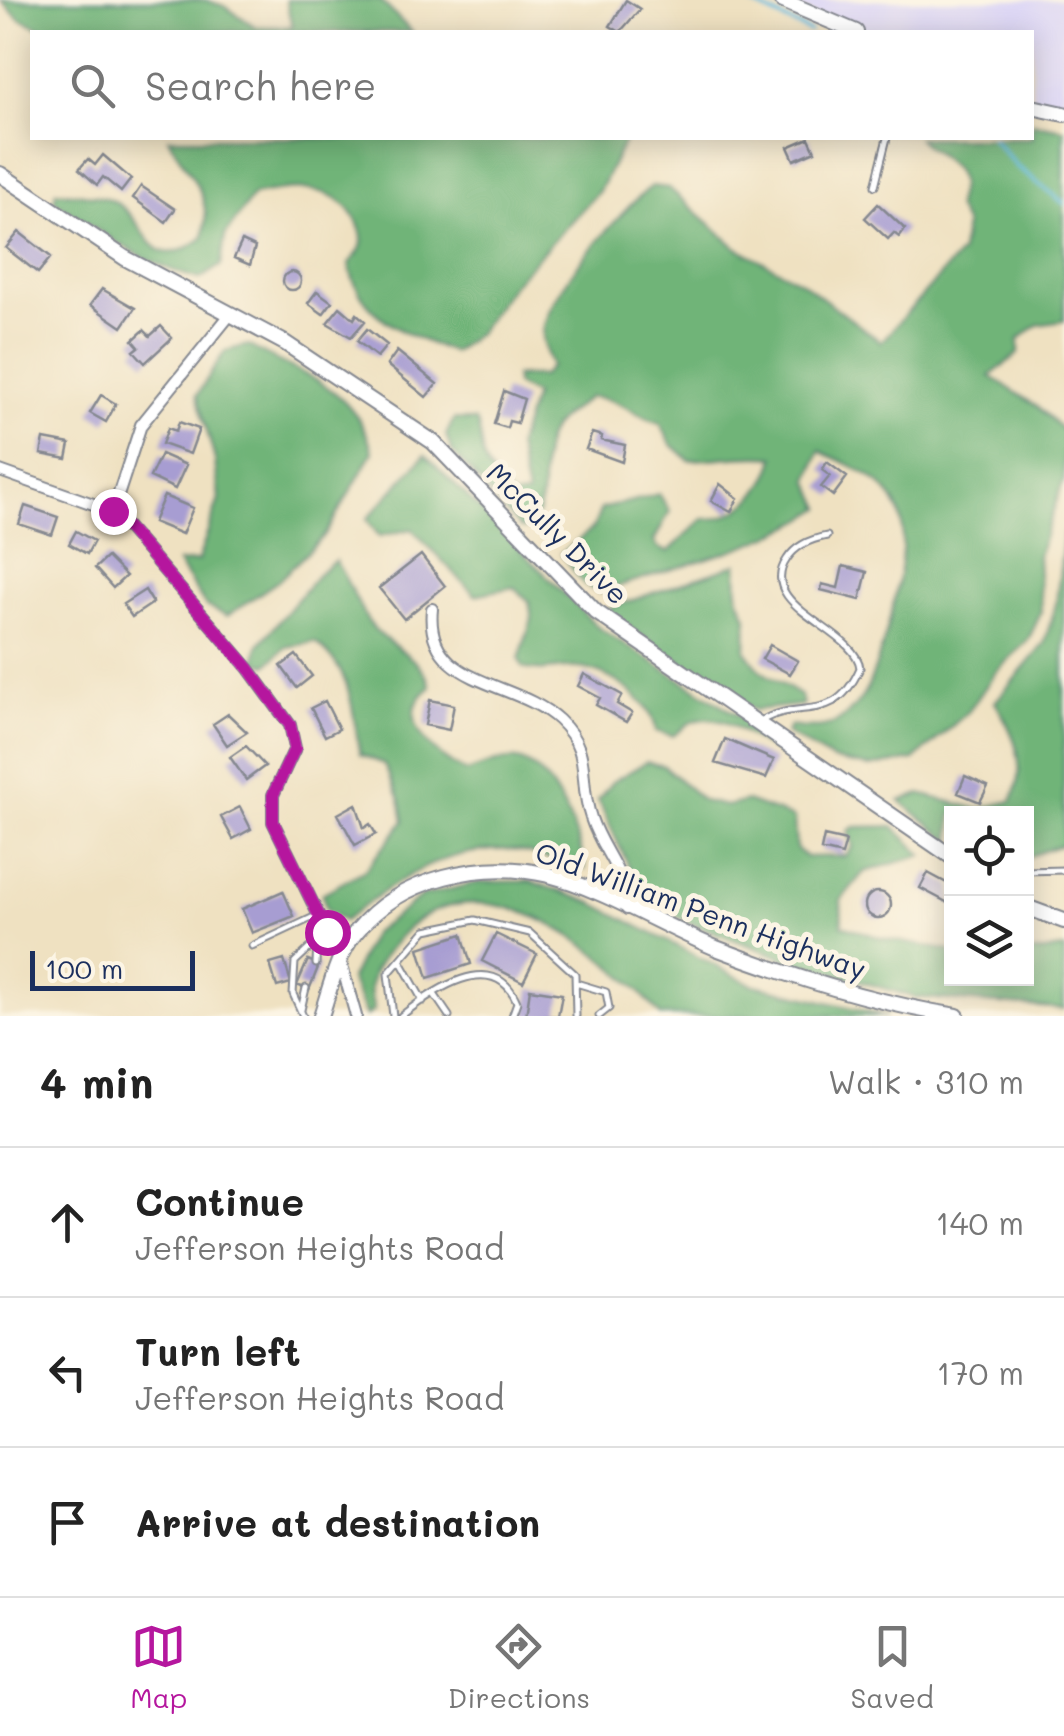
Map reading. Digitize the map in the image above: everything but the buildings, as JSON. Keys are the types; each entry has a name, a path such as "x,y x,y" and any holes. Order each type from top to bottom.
{"street":[{"path":"781,0 846,30"},
{"path":"1034,107 1064,114"},
{"name":"McCully Drive","path":"0,174 124,258 286,343 433,442 596,612 944,851"},
{"path":"113,511 140,425 229,316"},
{"path":"0,471 113,511 249,669 290,725 295,748 273,795 273,822 340,959 356,1016"},
{"path":"432,609 433,640 456,670 542,706 581,746 591,818 626,883 627,910"},
{"name":"Old William Penn Highway","path":"320,1016 340,959 356,932 386,905 424,884 467,871 508,868 552,876 746,959 850,994 957,1016"},
{"path":"1034,910 1064,921"}],"lane":[{"path":"875,186 886,140"},
{"path":"760,722 773,714 812,712 832,704 860,668 859,660 846,645 792,604 781,577 793,552 827,536"},
{"path":"1034,871 1064,870"},
{"path":"252,946 319,914"},
{"path":"393,1016 388,974 399,958 426,930 474,920 530,933 576,974 576,1016"},
{"path":"302,1014 293,994 295,962 327,932"},
{"path":"316,964 317,941"},
{"path":"399,958 423,1000"},
{"path":"401,1016 423,1000 474,975 492,978 513,991 517,1002 512,1016"},
{"path":"576,982 606,992 609,1008 599,1016"},
{"path":"302,1014 306,988"},
{"path":"434,994 449,1016"}],"shaded area":[{"path":"781,0 1064,0 1064,110 1034,107 1034,30 851,30"}],"green space":[{"path":"0,0 205,0 224,6 256,27 292,27 286,0 380,0 410,30 45,30 20,19"},
{"path":"1034,123 1064,129 1064,321 1037,325 1019,339 1019,353 990,376 1038,407 1064,431 1064,479 1038,556 1041,613 1028,640 995,673 969,711 914,760 869,767 833,760 786,733 790,726 819,728 840,720 864,694 876,666 900,570 902,525 891,497 874,480 820,451 809,480 822,508 742,547 600,593 584,584 561,554 593,528 601,509 659,494 670,511 654,541 658,548 668,552 703,519 728,515 749,501 765,481 775,457 689,460 671,444 660,423 610,400 589,397 552,429 544,454 540,506 530,529 520,528 451,450 446,435 454,419 476,421 490,472 512,497 527,495 517,446 534,395 516,385 515,376 542,376 551,366 543,335 555,299 604,233 652,186 669,188 736,247 803,283 881,342 961,252 965,225 956,207 960,185 957,174 920,140 1034,140"},
{"path":"169,140 625,140 599,191 512,285 478,333 453,352 388,322 363,298 349,264 362,244 360,229 349,209 326,193 298,189 253,195 225,236 221,265 200,279 142,257 54,201 56,191 111,200 124,209 150,242 170,252 203,238 205,209 197,185"},
{"path":"248,345 307,375 339,397 353,411 373,452 325,535 278,581 227,616 205,605 178,563 198,561 219,499 215,460 197,395 225,351"},
{"path":"425,455 599,628 784,744 793,756 711,719 694,721 672,736 656,731 647,709 628,689 591,670 523,668 519,659 532,619 529,601 514,587 475,595 412,529 379,536 367,519"},
{"path":"1064,532 1064,844 1034,855 1034,806 991,806 1012,801 1019,775 1017,750 995,702 1044,644 1056,604"},
{"path":"335,561 366,618 426,675 431,687 415,711 422,736 442,757 466,772 508,760 521,761 533,768 545,778 564,808 585,869 519,851 462,854 420,870 344,921 327,910 322,894 365,870 404,821 400,799 384,764 360,754 349,692 328,653 315,642 286,647 267,665 256,661 258,646 321,571"},
{"path":"737,564 738,596 747,617 746,651 761,671 801,696 803,705 754,710 610,615 610,608"},
{"path":"646,762 664,766 703,801 726,806 747,801 794,818 796,848 806,857 846,856 853,846 848,831 854,827 893,826 923,855 864,872 841,900 842,925 881,938 944,950 944,986 1034,986 1034,952 1064,949 1064,1009 913,997 780,957 653,905 637,884 598,800 612,782"},
{"path":"920,794 966,806 944,806 944,836 900,801"},
{"path":"530,881 591,902 751,984 887,1016 661,1016 606,962 572,937 535,917 498,905 461,904 426,916 394,943 373,974 374,1010 366,1016 350,979 372,934 422,896 480,882"}],"waterway":[{"path":"744,0 806,30"},
{"path":"994,140 1016,166 1064,203"}],"route":[{"path":"113,511 249,669 290,725 295,748 273,795 273,822 327,932"}]}
